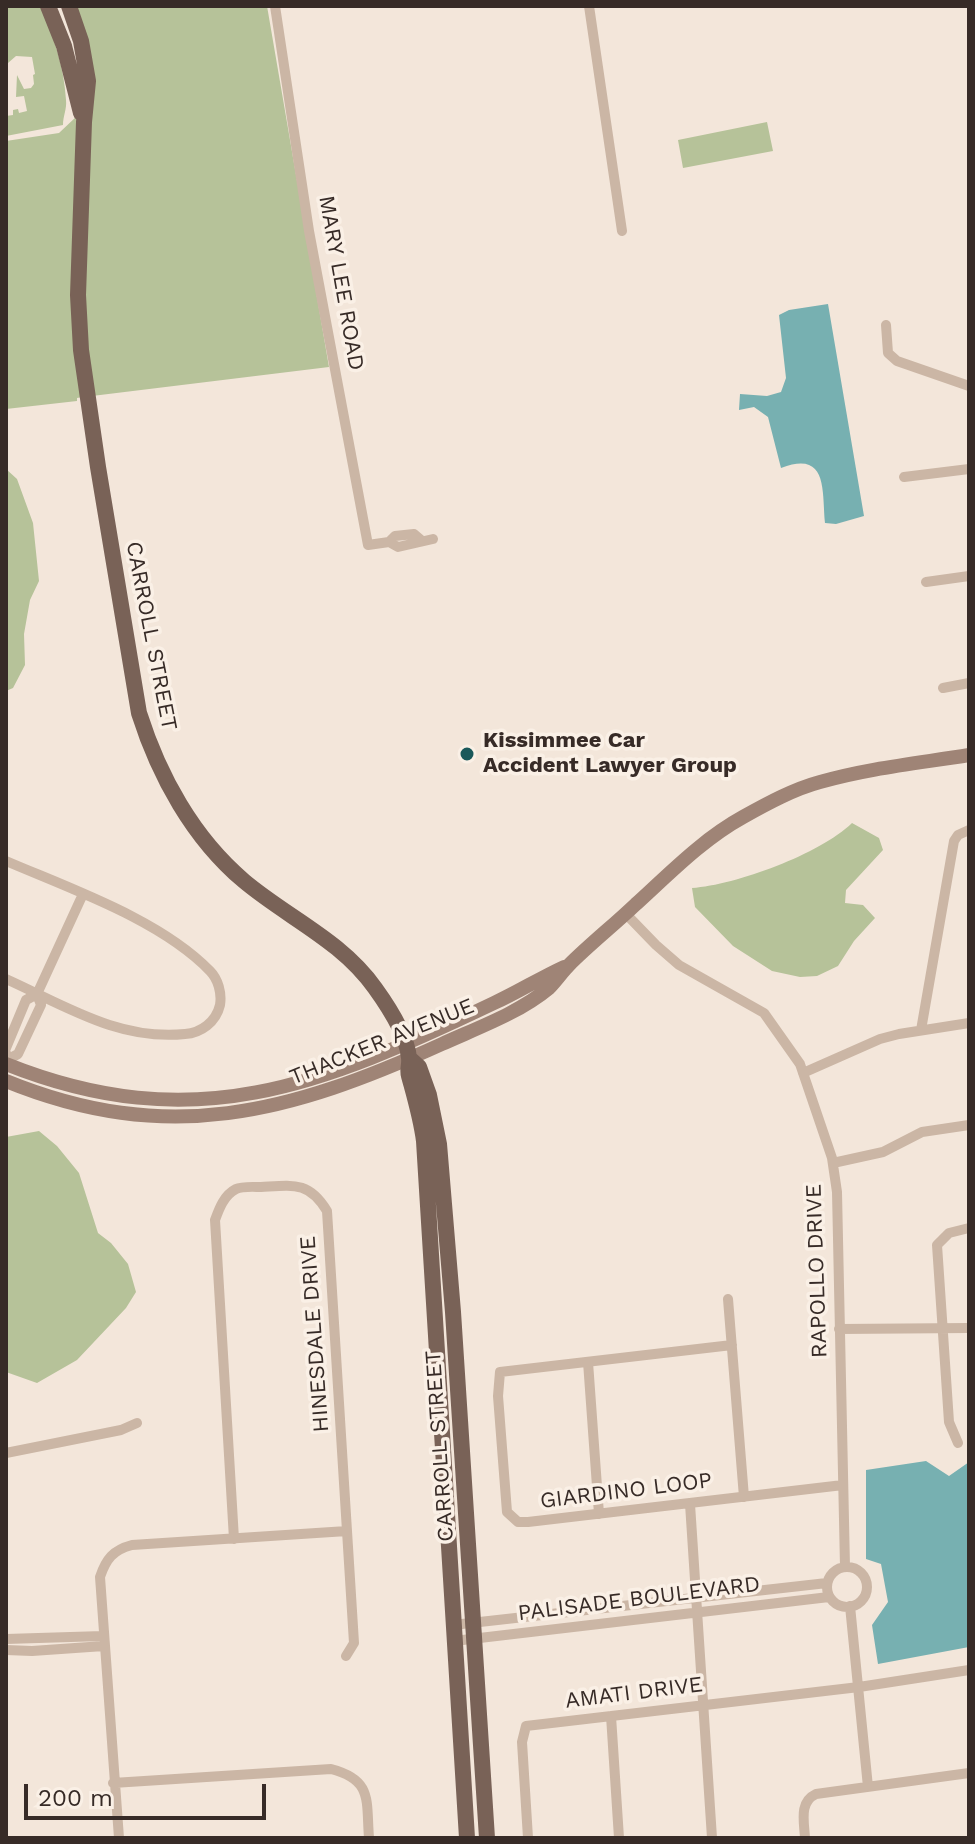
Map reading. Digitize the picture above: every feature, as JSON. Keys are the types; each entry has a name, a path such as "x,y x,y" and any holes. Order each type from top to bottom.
{"main road":[{"name":"CARROLL STREET","path":"48,6 64,46 84,122"},
{"name":"CARROLL STREET","path":"69,6 81,41 88,81 78,295 81,350 139,713 164,777 207,843 244,881 323,935 359,968 376,989 419,1067 439,1144 487,1838"},
{"name":"CARROLL STREET","path":"407,1050 407,1071 421,1121 427,1182 467,1838"},
{"path":"427,1182 433,1193 440,1299 453,1312"}],"street":[{"name":"MARY LEE ROAD","path":"275,6 309,231 368,545 389,542 395,536 414,534 421,540 433,539"},
{"path":"589,6 622,231"},
{"path":"886,325 888,353 897,361 969,386"},
{"path":"904,477 969,469"},
{"path":"926,582 969,576"},
{"path":"943,688 969,683"},
{"name":"THACKER AVENUE","path":"6,1062 60,1084 109,1094 202,1100 262,1093 407,1050 518,1008 549,987 568,965 715,835 741,818 820,782 878,769 969,755"},
{"path":"921,1030 954,841 958,835 969,830"},
{"path":"6,861 83,894 163,935 212,973 220,995 215,1016 201,1030 169,1036 135,1034 106,1025 6,979"},
{"path":"6,1062 6,1051 26,1000 37,994 83,894"},
{"name":"RAPOLLO DRIVE","path":"626,914 669,958 764,1013 800,1064 833,1163 837,1192 845,1567"},
{"path":"6,1062 18,1054 41,1005 37,994"},
{"path":"803,1073 880,1039 969,1023"},
{"name":"THACKER AVENUE","path":"6,1081 97,1109 158,1116 199,1116 262,1109 301,1100 407,1050"},
{"path":"833,1163 883,1152 922,1132 969,1125"},
{"name":"HINESDALE DRIVE","path":"234,1539 215,1220 223,1201 237,1188 251,1187 293,1185 306,1188 319,1198 327,1211 347,1531"},
{"path":"958,1443 949,1422 937,1245 949,1233 969,1228"},
{"path":"728,1299 744,1497"},
{"path":"839,1329 969,1328"},
{"name":"GIARDINO LOOP","path":"732,1345 500,1372 498,1396 507,1512 518,1522 843,1485"},
{"path":"588,1362 599,1514"},
{"path":"6,1453 121,1430 137,1423"},
{"path":"690,1504 712,1838"},
{"path":"119,1838 100,1577 105,1561 117,1549 132,1545 347,1531 354,1643 346,1656"},
{"path":"845,1567 853,1568 865,1580 864,1597 850,1606 835,1603 829,1597 827,1583 837,1569 845,1567"},
{"name":"PALISADE BOULEVARD","path":"473,1631 697,1598 827,1583"},
{"name":"PALISADE BOULEVARD","path":"454,1633 829,1597"},
{"path":"850,1606 868,1787"},
{"path":"6,1639 104,1641"},
{"path":"6,1650 32,1651 104,1641"},
{"name":"AMATI DRIVE","path":"528,1838 522,1742 526,1726 859,1687 969,1670"},
{"path":"611,1716 619,1838"},
{"path":"113,1783 331,1769 348,1773 360,1782 366,1795 369,1838"},
{"path":"805,1838 803,1813 808,1798 816,1794 969,1773"}],"green space":[{"path":"6,6 40,6 61,64 66,103 63,125 6,136 6,116 13,115 13,110 18,109 19,113 27,111 24,96 16,97 17,75 24,89 34,84 35,74 32,57 16,56 8,63"},
{"path":"74,6 267,6 329,367 92,396 83,295 88,125"},
{"path":"77,116 83,397 77,398 77,401 6,409 6,141 59,133"},
{"path":"767,122 773,151 683,168 678,140"},
{"path":"6,469 17,479 33,523 39,581 30,600 24,634 25,665 13,688 6,691"},
{"path":"852,823 879,838 883,850 846,890 845,903 863,905 875,918 854,941 838,966 817,976 800,977 772,971 733,946 695,907 692,888 731,881 776,866 820,846"},
{"path":"39,1131 57,1146 79,1173 98,1233 128,1264 136,1292 126,1308 77,1360 37,1383 6,1372 6,1137"}],"water":[{"path":"828,304 864,516 836,524 825,523 822,486 815,469 807,464 781,468 768,417 754,407 739,410 740,394 767,396 781,392 786,378 779,315 789,310"},
{"path":"926,1461 949,1476 969,1462 969,1647 878,1664 872,1625 888,1602 881,1564 866,1559 866,1470"}],"place":[{"name":"Kissimmee Car Accident Lawyer Group","path":"467,754"}]}
